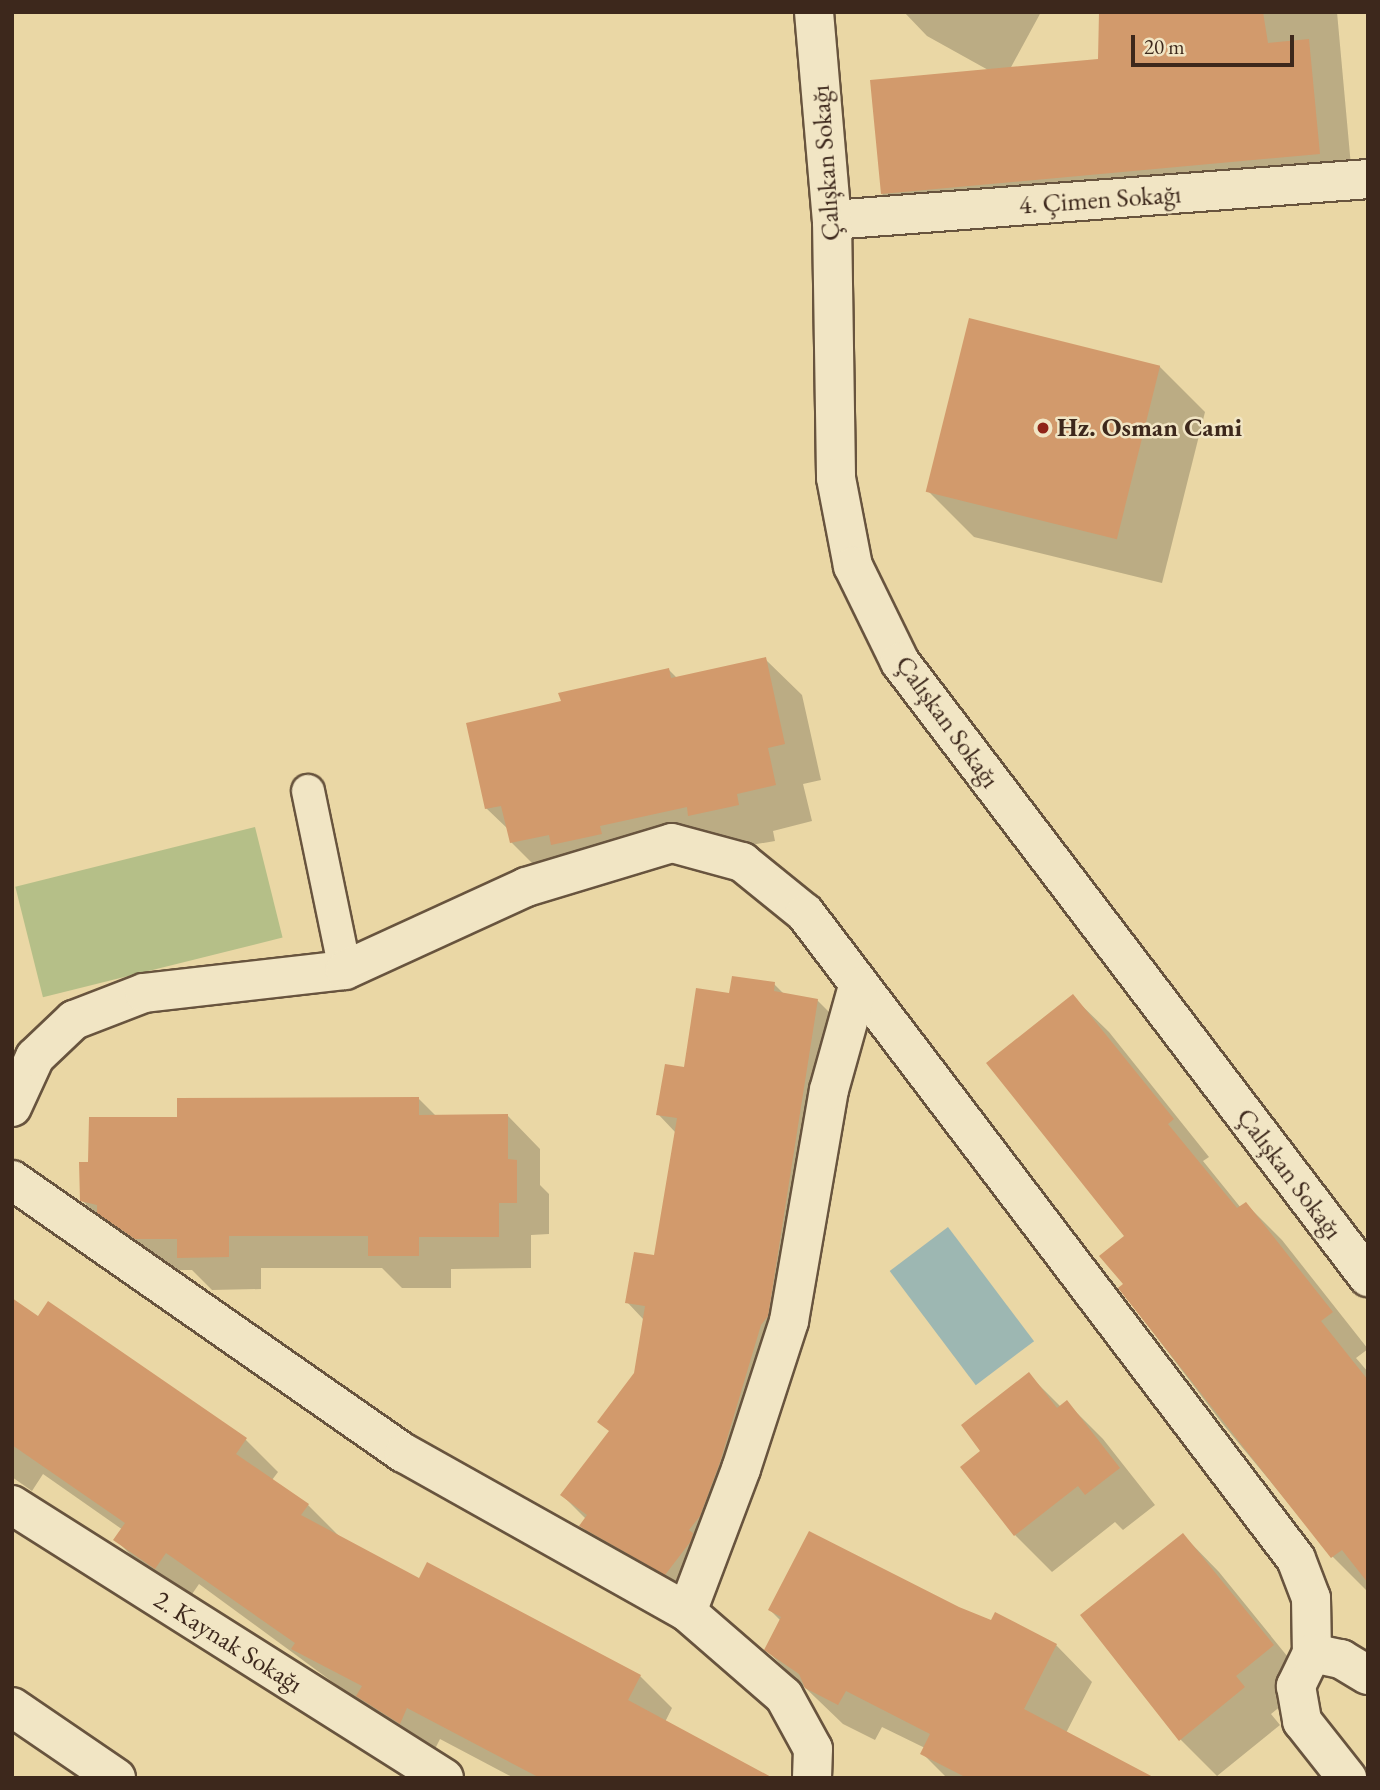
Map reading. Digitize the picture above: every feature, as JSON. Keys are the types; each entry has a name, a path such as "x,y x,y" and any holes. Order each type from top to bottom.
{"street":[{"name":"Çalışkan Sokağı","path":"814,12 832,220 836,478 853,566 900,663 1368,1277"},
{"name":"4. Çimen Sokağı","path":"832,220 1368,179"},
{"path":"12,1107 36,1058 74,1020 144,993 345,970 526,887 672,843 742,862 806,913 858,986 1296,1559 1311,1598 1312,1653 1296,1686 1302,1721 1347,1778"},
{"path":"687,1612 741,1469 789,1321 829,1090 858,986"},
{"path":"12,1180 404,1453 687,1612 784,1696 813,1749 812,1778"},
{"name":"2. Kaynak Sokağı","path":"12,1505 444,1778"},
{"path":"1312,1653 1340,1659 1368,1675"},
{"path":"12,1707 116,1778"}],"lane":[{"path":"308,791 345,970"}],"green space":[{"path":"255,827 283,938 43,997 15,887"}],"water":[{"path":"948,1227 1034,1341 976,1385 890,1271"}],"building":[{"path":"1099,12 1263,12 1268,43 1309,39 1320,154 881,194 870,80 1098,59"},
{"name":"Hz. Osman Cami","path":"969,318 1160,366 1117,539 926,492"},
{"path":"766,657 785,744 768,748 776,785 737,794 739,805 688,816 687,807 600,826 602,834 551,845 549,835 510,843 501,806 485,809 466,723 561,701 558,693 669,668 671,678"},
{"path":"732,976 775,982 774,991 818,999 768,1316 761,1325 720,1462 700,1516 689,1530 693,1533 691,1541 665,1575 579,1526 587,1515 560,1495 609,1431 597,1422 634,1373 645,1306 625,1303 634,1252 654,1255 677,1118 656,1115 665,1064 684,1067 696,988 729,993"},
{"path":"1073,994 1174,1119 1168,1124 1237,1208 1246,1202 1333,1312 1321,1321 1368,1380 1368,1583 1342,1550 1331,1558 1118,1288 1123,1284 1099,1256 1124,1236 986,1063"},
{"path":"419,1097 419,1115 508,1114 508,1159 517,1160 517,1203 499,1203 499,1237 419,1237 419,1256 368,1256 368,1236 229,1236 229,1257 177,1258 177,1239 135,1239 97,1213 97,1205 80,1201 79,1162 88,1162 89,1117 177,1117 177,1098"},
{"path":"12,1298 38,1316 48,1301 247,1438 236,1454 309,1504 301,1515 419,1578 427,1562 641,1675 628,1700 773,1778 540,1778 407,1708 400,1724 356,1696 362,1686 291,1649 295,1643 166,1553 155,1569 113,1540 125,1523 12,1445"},
{"path":"1029,1372 1057,1408 1067,1400 1120,1468 1085,1495 1078,1486 1014,1536 960,1467 980,1451 961,1425"},
{"path":"809,1531 959,1607 991,1620 995,1612 1057,1644 1024,1709 1155,1778 967,1778 920,1754 930,1734 846,1691 838,1705 805,1688 799,1674 764,1650 781,1617 768,1610"},
{"path":"1183,1533 1274,1645 1236,1676 1245,1687 1179,1741 1080,1615"}],"place":[{"name":"Hz. Osman Cami","path":"1043,428"}]}
